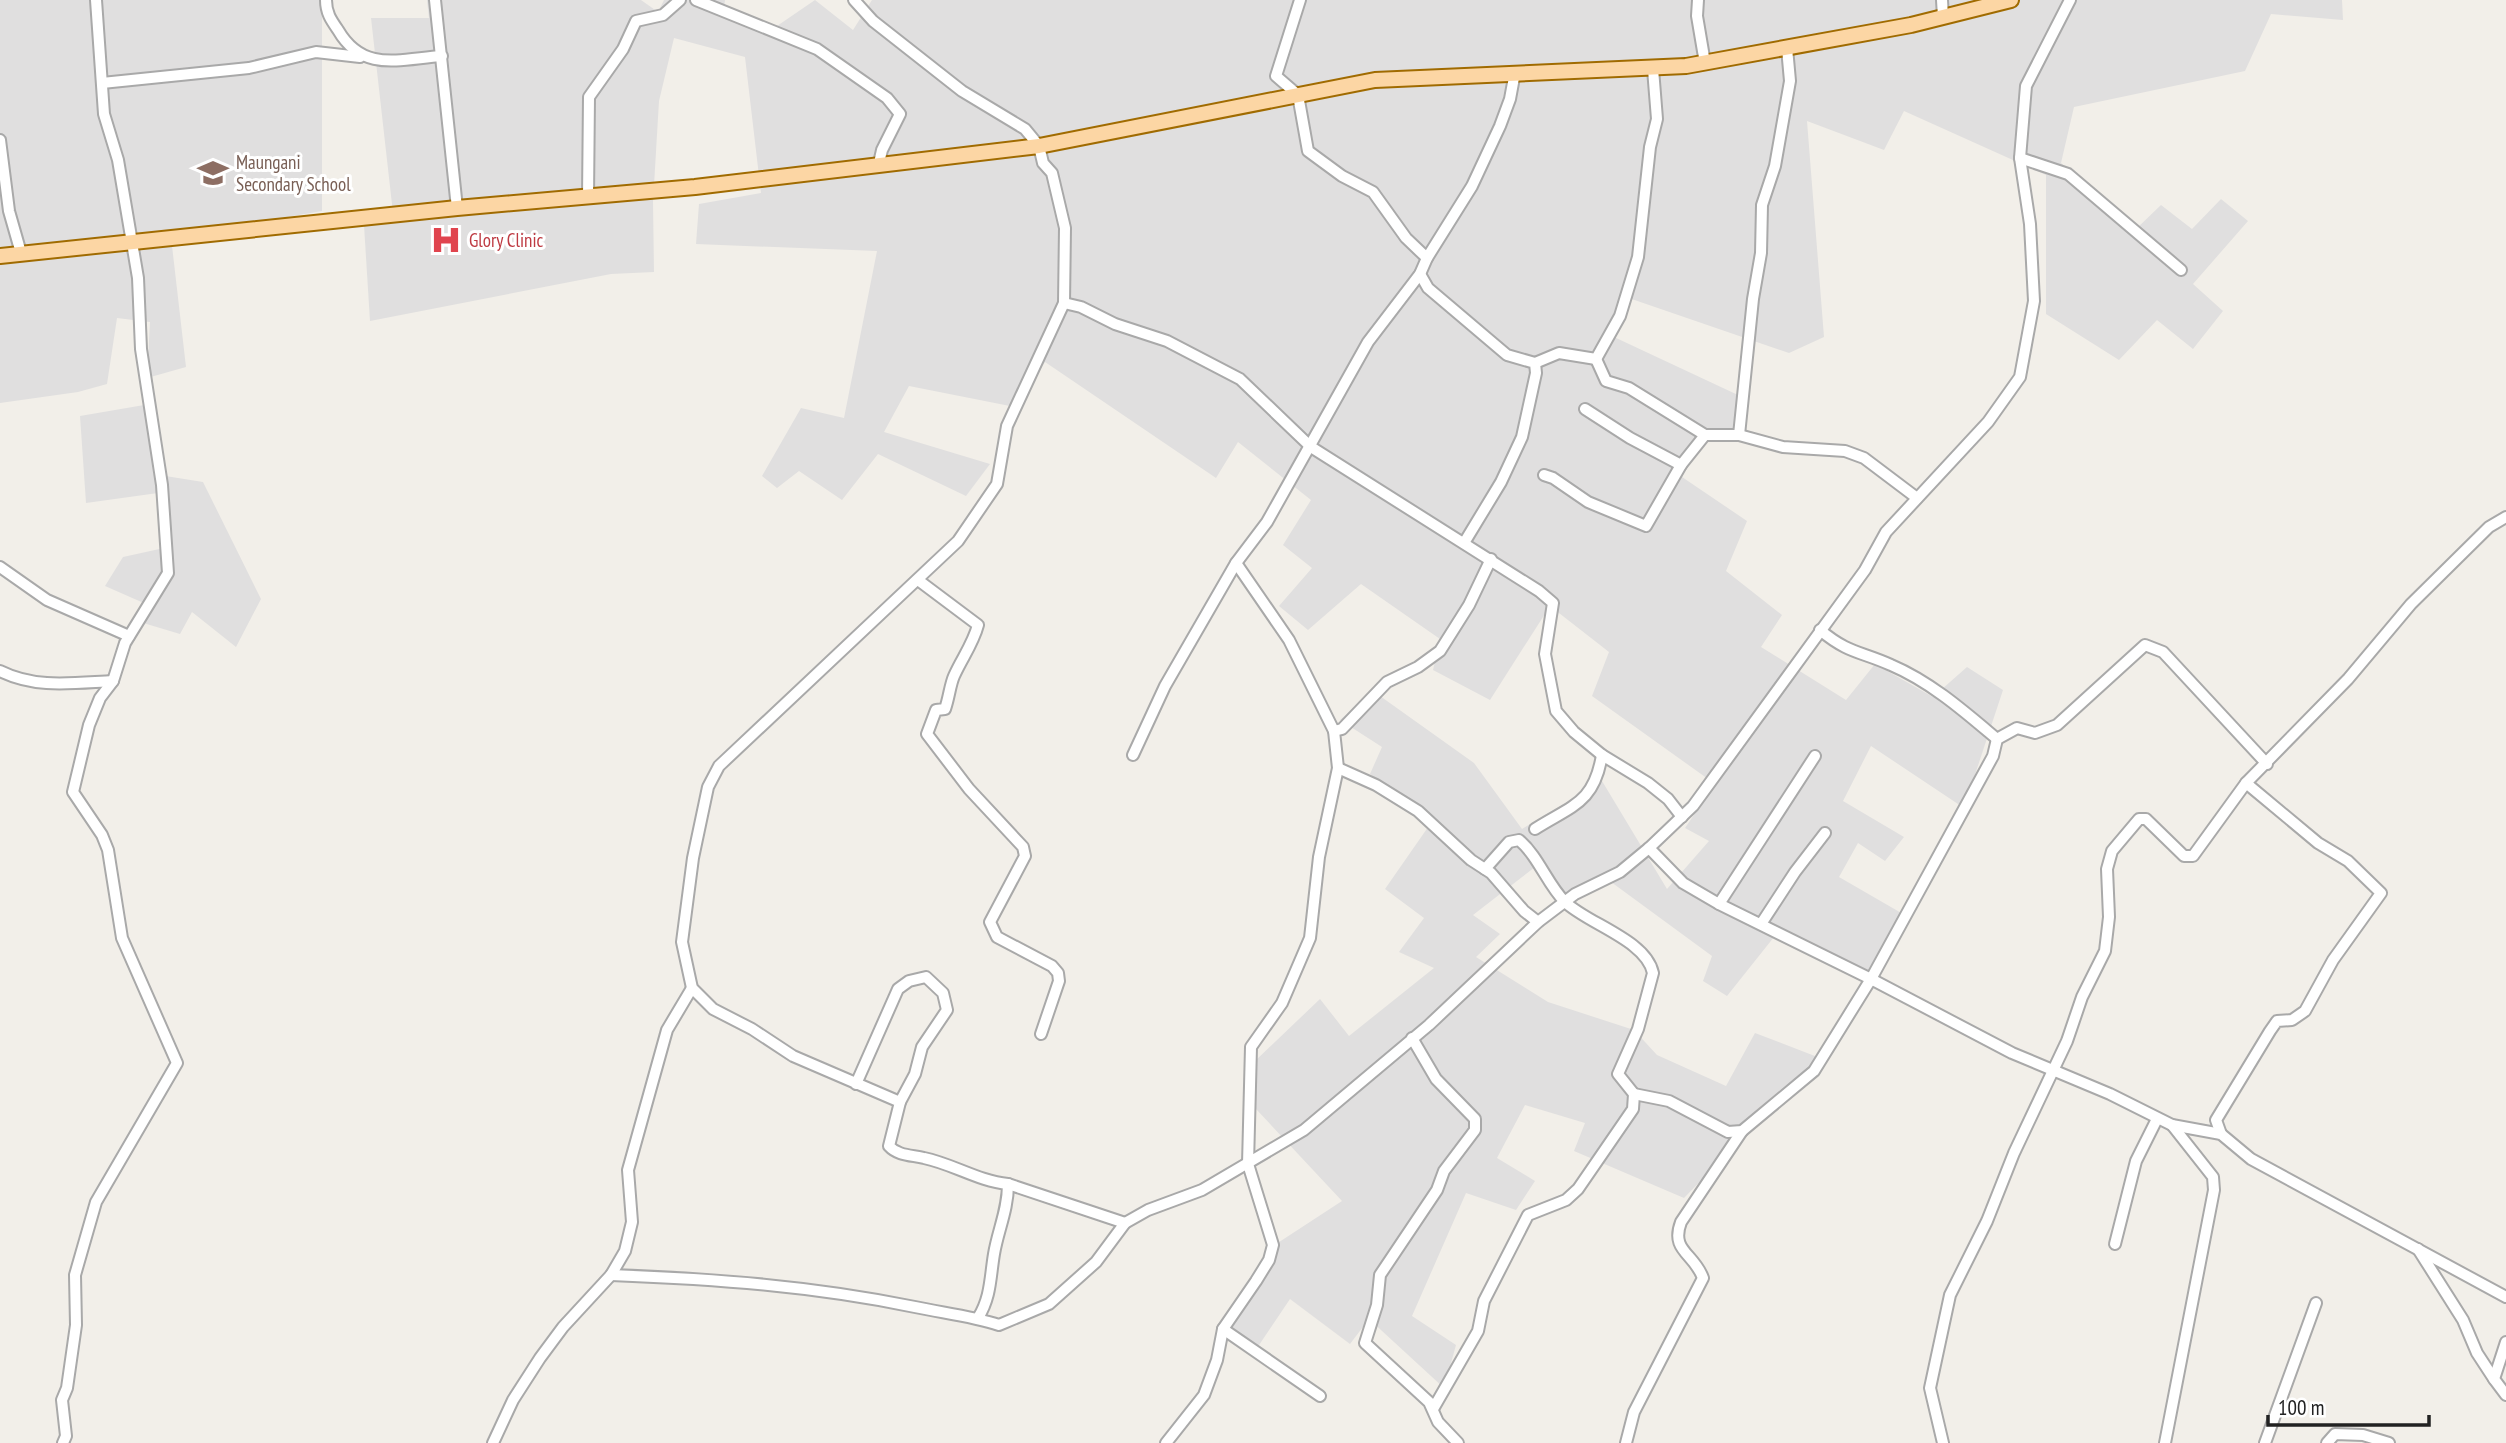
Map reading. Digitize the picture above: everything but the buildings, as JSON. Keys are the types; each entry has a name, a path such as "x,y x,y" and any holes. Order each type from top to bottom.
{"main road":[{"path":"0,256 457,208 588,197 1039,146 1375,80 1515,72 1653,69 1705,63 1943,17 2011,0"}],"street":[{"path":"63,1443 66,1436 62,1399 67,1388 76,1325 75,1275 96,1202 177,1063 122,938 108,850 102,835 74,792 89,725 100,698 113,681 129,636 168,573 162,485 141,349 138,278 118,160 104,114 96,0"},
{"path":"326,0 326,12 345,43 360,57"},
{"path":"435,0 457,208"},
{"path":"588,197 589,97 623,49 636,21 663,15 680,0"},
{"path":"696,0 817,49 887,98 900,114 882,150 879,163"},
{"path":"854,0 873,21 962,92 1025,128 1039,146 1042,163 1052,173 1065,228 1064,303 1007,426 997,484 958,541 719,766 708,787 682,942 692,988 713,1009 752,1028 793,1056 900,1102"},
{"path":"1279,99 1276,76 1300,0"},
{"path":"1698,0 1697,16 1705,63"},
{"path":"1942,0 1943,17"},
{"path":"611,1275 728,1279 855,1295 978,1318 999,1325 1049,1304 1096,1262 1125,1223 1148,1210 1202,1190 1304,1130 1412,1038 1538,922 1564,901 1620,872 1649,848 1682,817 1865,570 1886,532 1988,422 2020,377 2034,301 2030,224 2020,158 2026,86 2070,0"},
{"path":"1739,435 1753,299 1762,253 1762,205 1775,166 1790,81 1787,48"},
{"path":"102,83 249,68 316,52 377,61 442,56"},
{"path":"1596,359 1620,316 1638,257 1650,147 1657,119 1653,69"},
{"path":"1133,755 1165,686 1236,563 1267,523 1368,342 1420,274 1427,258 1472,186 1510,99 1515,72"},
{"path":"1276,76 1298,96 1308,151 1342,176 1373,192 1406,239 1427,258"},
{"path":"0,139 9,211 21,253"},
{"path":"2020,158 2068,174 2181,270"},
{"path":"1420,274 1428,288 1507,355 1535,363 1559,353 1596,359"},
{"path":"1064,303 1167,341 1240,379 1311,447 1491,559 1553,603 1545,654 1556,711 1574,733 1602,755 1648,783 1668,799 1682,817"},
{"path":"1596,359 1606,381 1629,388 1705,435 1739,435 1783,447 1845,451 1864,458 1917,498"},
{"path":"1464,542 1501,482 1522,437 1536,373 1535,363"},
{"path":"1585,409 1630,438 1681,465"},
{"path":"1544,475 1553,478 1588,502 1646,526 1681,465 1705,435"},
{"path":"1943,1443 1930,1388 1950,1294 1987,1220 2082,997 2105,951 2109,917 2107,869 2112,851 2139,819 2146,819 2184,856 2193,856 2246,783 2348,679 2411,604 2489,527 2506,517"},
{"path":"1334,732 1342,729 1387,681 1418,667 1440,651 1469,605 1491,559"},
{"path":"1166,1443 1204,1395 1217,1360 1223,1329 1256,1281 1273,1245 1248,1164 1251,1047 1282,1003 1310,938 1319,857 1338,768 1334,732 1289,640 1236,563"},
{"path":"0,567 47,600 129,636"},
{"path":"918,580 978,625 974,640 952,680 953,688 945,709 936,710 928,734 969,789 1023,847 1025,856 990,922 997,937 1052,966 1058,973 1059,981 1041,1034"},
{"path":"1820,630 1839,646 1891,665 1953,702 1997,739"},
{"path":"1626,1443 1634,1412 1703,1278 1698,1264 1678,1245 1676,1234 1681,1222 1742,1131 1814,1071 1871,979 1993,756 1997,739 2017,728 2035,733 2057,724 2145,645 2163,652 2267,764"},
{"path":"0,671 21,681 51,684 113,681"},
{"path":"1535,829 1589,794 1598,778 1602,755"},
{"path":"1718,904 1815,756"},
{"path":"1338,768 1376,785 1418,811 1471,860 1485,869 1524,911 1538,922"},
{"path":"2246,783 2318,843 2348,862 2381,892 2333,960 2305,1011 2292,1020 2277,1021 2270,1031 2216,1120 2221,1134 2250,1159 2506,1297"},
{"path":"1761,924 1825,833"},
{"path":"1485,869 1510,842 1520,840 1531,850 1564,901 1637,949 1651,965 1653,973 1639,1029 1618,1074 1634,1094 1669,1101 1728,1132 1742,1131"},
{"path":"1649,848 1683,883 1718,904 1871,979 2012,1053 2110,1094 2172,1125 2221,1134"},
{"path":"856,1084 898,989 909,981 926,977 943,993 947,1010 922,1047 915,1074 900,1102 889,1146 894,1152 927,1158 993,1182 1008,1184 1125,1223"},
{"path":"493,1443 513,1400 540,1358 563,1327 611,1275 625,1251 632,1222 628,1170 667,1030 692,988"},
{"path":"1412,1038 1436,1079 1475,1119 1475,1130 1444,1171 1437,1190 1380,1276 1377,1305 1365,1343 1433,1409 1438,1422 1458,1443"},
{"path":"1433,1409 1478,1331 1484,1301 1528,1215 1566,1200 1578,1189 1633,1109 1634,1094"},
{"path":"2115,1244 2136,1161 2157,1119"},
{"path":"2165,1443 2214,1190 2213,1177 2172,1125"},
{"path":"978,1318 988,1302 994,1252 1008,1205 1008,1184"},
{"path":"2417,1248 2463,1320 2477,1353 2506,1395"},
{"path":"2265,1443 2316,1303"},
{"path":"1223,1329 1320,1396"},
{"path":"2494,1378 2506,1342"},
{"path":"2327,1443 2334,1434 2363,1434 2389,1443"}],"shaded area":[{"path":"0,0 322,0 322,211 171,237 186,367 147,378 150,322 117,318 107,384 78,392 0,403"},
{"path":"427,0 641,0 658,12 664,0 725,0 724,8 777,26 815,0 853,30 872,0 2342,0 2343,20 2271,14 2245,71 2074,107 2061,163 2135,230 2161,205 2192,229 2221,199 2248,221 2193,284 2223,311 2193,349 2157,320 2119,360 2046,314 2046,175 1904,111 1884,150 1807,121 1824,337 1789,353 1620,295 1614,337 1738,395 1738,431 1703,439 1682,477 1747,521 1726,571 1782,615 1761,647 1846,700 1875,664 1933,697 1967,667 2003,690 1964,808 1871,746 1843,801 1904,837 1885,861 1858,843 1839,877 1903,914 1868,982 1774,937 1727,996 1703,981 1712,956 1607,879 1567,900 1535,867 1473,915 1500,934 1476,957 1548,1002 1634,1030 1657,1055 1726,1086 1755,1033 1820,1058 1684,1198 1574,1151 1585,1123 1525,1105 1497,1158 1535,1181 1516,1210 1466,1193 1412,1316 1456,1345 1444,1388 1369,1319 1350,1344 1290,1299 1255,1351 1217,1329 1270,1248 1342,1201 1256,1109 1255,1061 1320,999 1349,1036 1434,968 1399,952 1424,918 1385,889 1433,820 1370,774 1382,747 1340,720 1373,691 1474,763 1522,829 1602,781 1667,889 1709,841 1685,828 1715,784 1592,696 1609,652 1550,606 1490,700 1433,670 1440,639 1361,584 1308,630 1279,606 1312,568 1283,545 1311,500 1238,442 1216,478 1045,362 1015,407 909,386 884,432 990,464 966,496 878,454 842,500 799,471 777,488 762,476 801,408 844,418 877,251 696,244 699,204 761,193 745,57 674,38 659,101 653,202 654,272 611,274 370,321 364,225 394,222 371,18 429,18"},
{"path":"150,404 153,474 203,482 261,599 236,647 192,612 180,634 140,622 146,604 105,586 123,557 164,548 158,493 86,503 80,416"}],"place":[{"name":"Maungani Secondary School","path":"213,173"},
{"name":"Glory Clinic","path":"446,240"}]}
